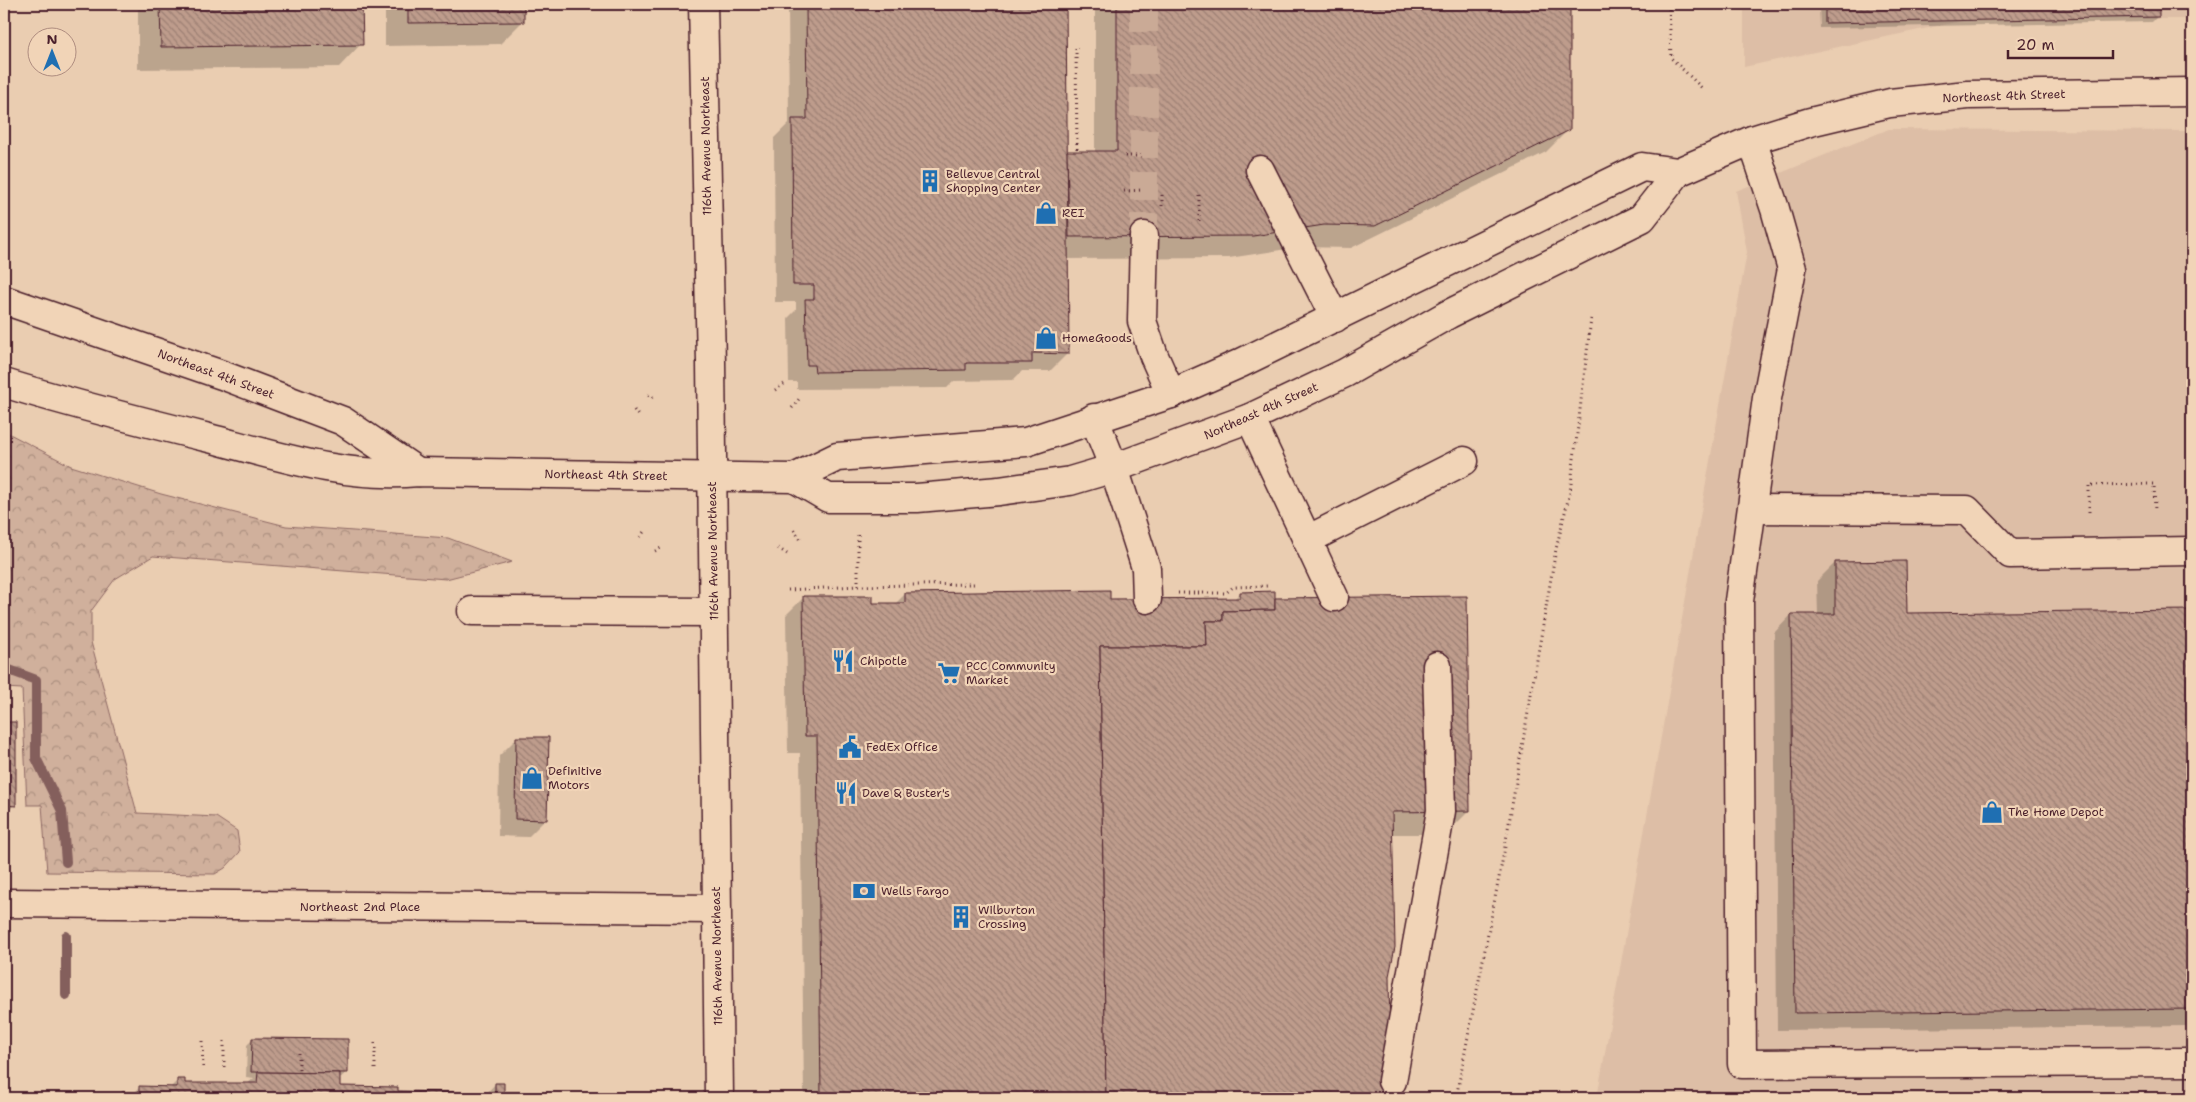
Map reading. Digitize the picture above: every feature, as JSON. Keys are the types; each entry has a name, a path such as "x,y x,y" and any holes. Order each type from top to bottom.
{"main road":[{"name":"116th Avenue Northeast","path":"703,4 712,477 719,1098"},
{"name":"Northeast 4th Street","path":"794,478 828,498 917,498 1070,481 1114,468 1250,418 1345,373 1449,314 1642,218 1678,172 1752,140 1810,122 1890,103 1968,95 2192,92"},
{"path":"1752,140 1775,209 1792,269 1767,398 1739,601 1742,1064 2192,1062"},
{"name":"Northeast 4th Street","path":"4,383 76,405 324,468 393,474 418,472 794,478 837,457 1026,442 1171,394 1335,318 1642,167 1678,172"},
{"path":"1260,170 1335,318"},
{"path":"1144,236 1142,321 1154,356 1171,394"},
{"name":"Northeast 4th Street","path":"4,300 222,375 343,420 418,472"},
{"path":"1094,418 1114,468 1146,568 1147,599"},
{"path":"1250,418 1334,597"},
{"path":"1307,540 1464,461"},
{"path":"1752,509 1967,510 2010,554 2192,551"},
{"path":"472,611 713,612"},
{"path":"1392,1081 1441,811 1437,666"},
{"name":"Northeast 2nd Place","path":"4,904 716,909"}],"path":[{"path":"1669,4 1671,58 1704,90"},
{"path":"1076,48 1077,151"},
{"path":"1125,156 1142,156"},
{"path":"1124,191 1142,190"},
{"path":"1199,195 1199,223"},
{"path":"1456,1098 1504,852 1556,549 1570,492 1591,319"},
{"path":"775,390 784,384"},
{"path":"648,395 655,398"},
{"path":"792,408 799,399"},
{"path":"634,410 639,417"},
{"path":"2089,512 2089,485 2154,484 2155,512"},
{"path":"640,537 646,529"},
{"path":"794,530 801,540"},
{"path":"858,535 858,586"},
{"path":"655,551 661,548"},
{"path":"778,548 787,554"},
{"path":"788,590 858,586 974,584"},
{"path":"1175,593 1226,593 1233,587 1269,586"},
{"path":"202,1041 203,1069"},
{"path":"224,1041 224,1069"},
{"path":"375,1043 375,1072"},
{"path":"299,1054 299,1073"}],"shaded area":[{"path":"1744,4 2192,4 2192,19 1971,19 1744,67"},
{"path":"1889,129 2192,131 2192,1098 1597,1098 1747,252 1736,191"}],"green space":[{"path":"4,431 71,466 161,494 286,526 448,538 512,562 446,579 153,556 115,579 91,611 91,642 137,813 216,817 237,831 240,852 225,868 215,874 47,872 42,805 27,805 22,689 4,688"}],"building":[{"path":"160,4 362,4 363,45 161,47"},
{"path":"408,4 524,4 524,22 408,23"},
{"name":"Bellevue Central Shopping Center","path":"806,4 1066,4 1069,354 1032,353 1032,363 966,363 966,370 815,372 814,365 807,365 805,299 814,299 814,285 793,285 792,119 807,119"},
{"path":"1117,4 1570,4 1570,130 1375,226 1324,225 1253,236 1069,237 1067,151 1117,151"},
{"path":"1825,4 2159,4 2159,17 1825,23"},
{"name":"The Home Depot","path":"1906,561 1907,613 2192,610 2192,1009 1795,1013 1791,614 1835,614 1835,562"},
{"name":"Wilburton Crossing","path":"1110,590 1110,599 1240,598 1240,592 1275,591 1275,610 1223,611 1223,621 1206,621 1207,646 1100,646 1106,1098 821,1098 817,736 805,736 803,596 873,596 873,603 905,603 905,593"},
{"path":"1467,596 1470,811 1392,812 1395,947 1389,976 1391,1098 1106,1098 1100,646 1207,646 1206,621 1223,621 1223,611 1275,610 1275,598"},
{"path":"4,722 16,722 16,806 4,805"},
{"name":"Definitive Motors","path":"516,737 549,737 547,820 515,819"},
{"path":"252,1038 348,1039 348,1073 251,1072"},
{"path":"258,1072 340,1073 340,1086 398,1087 398,1091 495,1093 495,1083 504,1083 504,1092 542,1092 542,1098 122,1098 122,1092 139,1092 139,1086 177,1087 177,1079 185,1079 185,1083 257,1083"}],"waterway":[{"path":"4,668 36,680 36,758 62,811 66,862"},
{"path":"66,936 66,995"}],"tunnel":[{"path":"1144,4 1144,236"}],"place":[{"name":"Bellevue Central Shopping Center","path":"930,181"},
{"name":"REI","path":"1046,213"},
{"name":"HomeGoods","path":"1046,338"},
{"name":"Chipotle","path":"843,661"},
{"name":"PCC Community Market","path":"949,673"},
{"name":"FedEx Office","path":"850,747"},
{"name":"Definitive Motors","path":"532,778"},
{"name":"Dave & Buster's","path":"846,793"},
{"name":"The Home Depot","path":"1992,812"},
{"name":"Wells Fargo","path":"864,891"},
{"name":"Wilburton Crossing","path":"961,917"}]}
